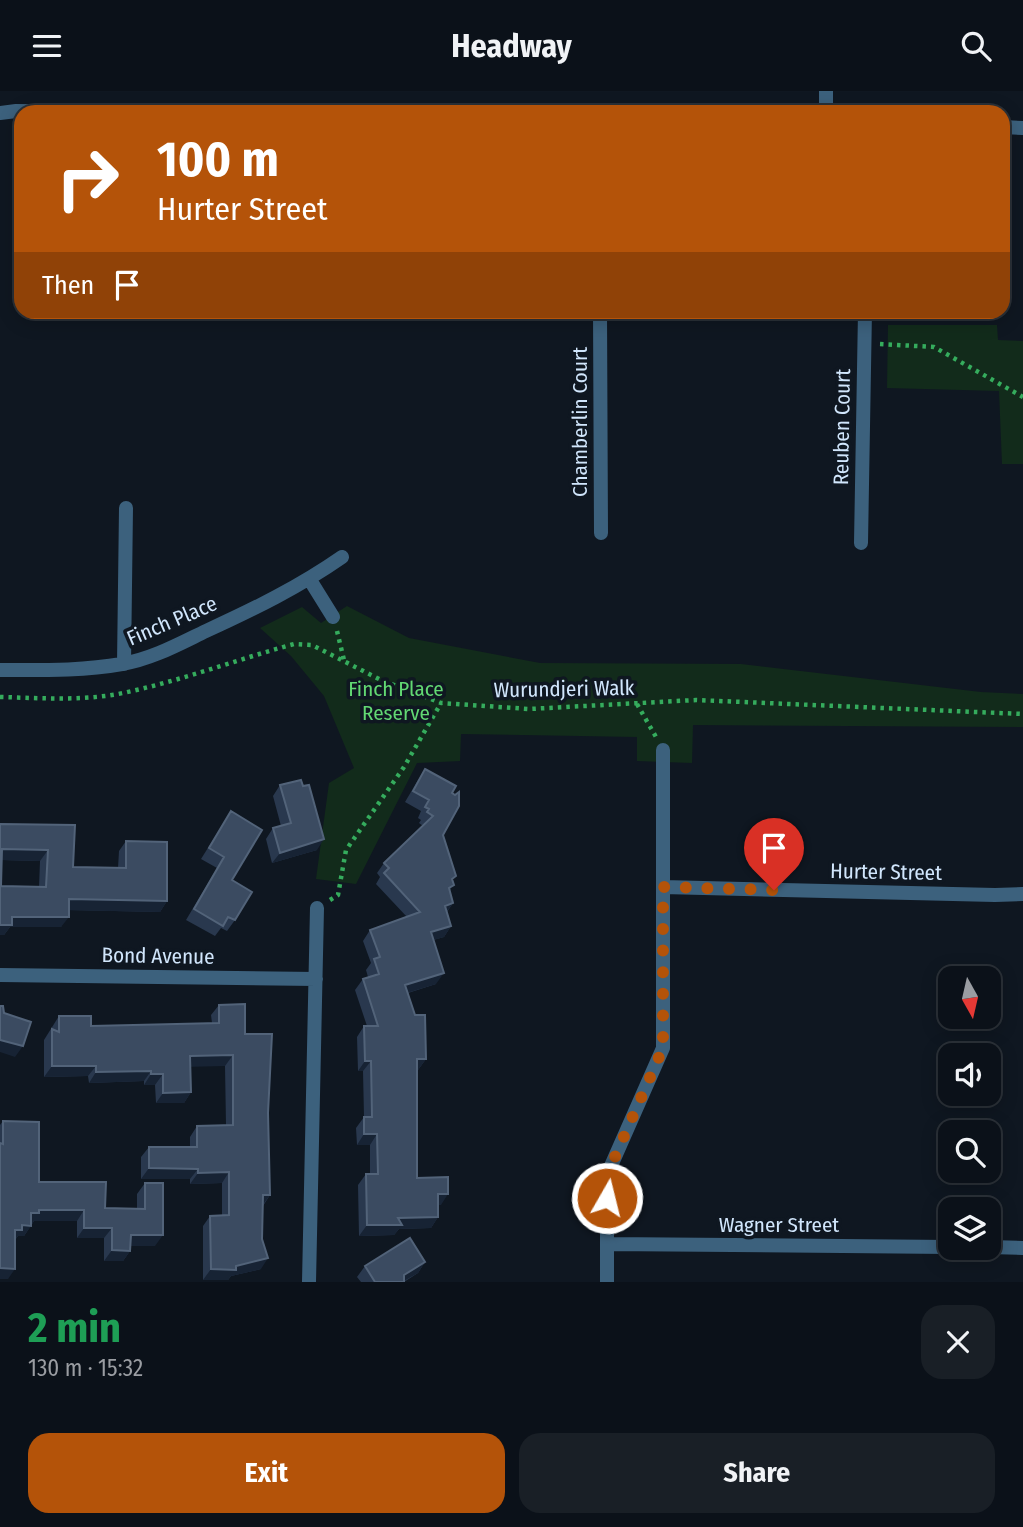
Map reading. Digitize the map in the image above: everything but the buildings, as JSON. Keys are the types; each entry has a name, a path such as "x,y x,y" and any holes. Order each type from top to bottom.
{"street":[{"name":"Chamberlin Court","path":"600,319 601,533"},
{"name":"Reuben Court","path":"861,543 865,319"},
{"path":"124,664 126,508"},
{"name":"Finch Place","path":"0,670 72,670 124,664 156,655 310,580 342,557"},
{"path":"310,580 333,617"},
{"path":"607,1282 607,1175 663,1048 663,750"},
{"name":"Hurter Street","path":"663,887 1023,894"},
{"path":"309,1282 317,908"},
{"name":"Bond Avenue","path":"0,975 316,979"},
{"name":"Wagner Street","path":"607,1244 938,1247"},
{"path":"1001,1247 1023,1248"}],"path":[{"path":"865,344 934,347 1023,397"},
{"path":"333,617 344,661"},
{"name":"Wurundjeri Walk","path":"0,697 76,698 116,694 190,677 294,644 312,645 381,680 441,703 529,709 696,700 1023,714"},
{"path":"317,908 338,895 346,850 404,767 441,703"},
{"path":"637,704 663,750"}],"green space":[{"path":"888,325 997,325 998,340 1023,341 1023,464 1002,464 999,391 887,388"},
{"name":"Finch Place Reserve","path":"347,606 409,638 540,663 741,664 981,692 1023,694 1023,727 693,725 692,763 637,761 637,737 461,734 460,761 417,763 356,884 316,879 329,783 354,768 324,696 291,656 260,628 302,607 321,623"}],"route":[{"path":"607,1198 607,1175 663,1048 663,887 774,890"}]}
